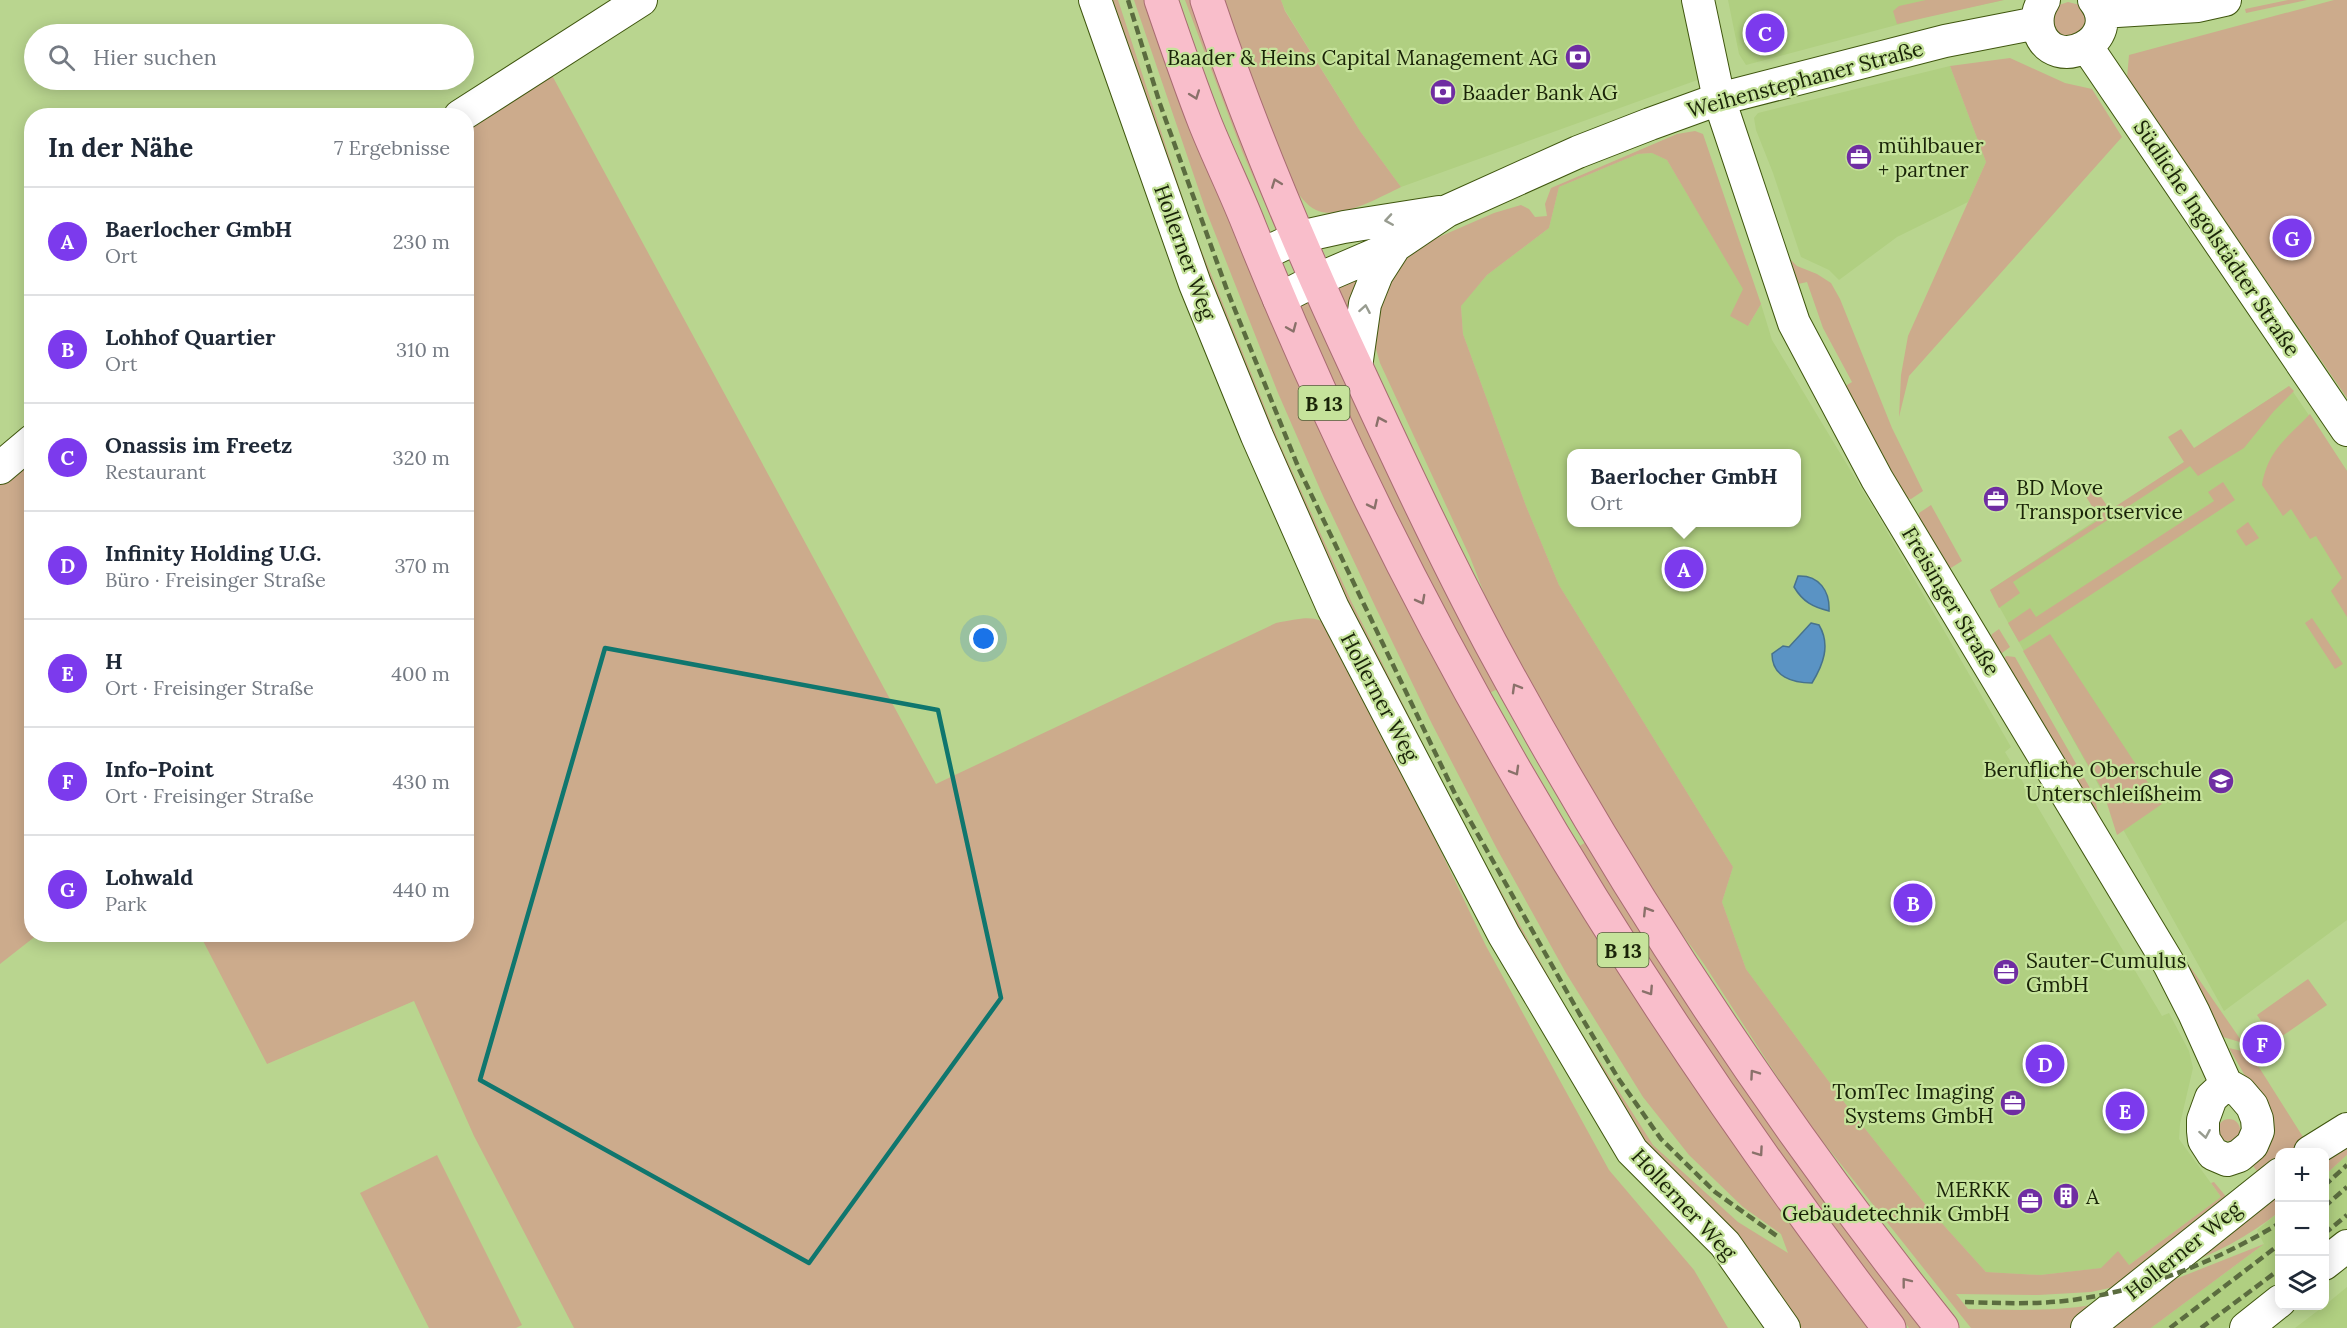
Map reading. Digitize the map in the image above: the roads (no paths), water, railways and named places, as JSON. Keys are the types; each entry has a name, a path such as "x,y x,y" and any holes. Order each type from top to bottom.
{"main road":[{"name":"B 13","path":"1161,0 1204,123 1314,380 1415,589 1460,674 1560,849 1698,1065 1778,1179 1889,1328"},
{"name":"B 13","path":"1207,0 1286,208 1316,280 1404,473 1487,636 1599,834 1728,1037 1877,1245 1942,1328"}],"street":[{"path":"472,108 641,0"},
{"name":"Hollerner Weg","path":"1095,0 1195,284 1257,436 1333,609 1504,935 1632,1151 1725,1244 1784,1328"},
{"name":"Freisinger Straße","path":"1698,0 1719,99 1794,323 1877,479 2169,964 2226,1084"},
{"path":"2041,11 2040,33 2046,43 2066,52 2087,47 2099,32 2097,6 2198,6 2225,0"},
{"name":"Weihenstephaner Straße","path":"1279,299 1316,280 1395,246 1447,211 1586,149 1719,99 1945,41 2041,11"},
{"name":"Südliche Ingolstädter Straße","path":"2087,47 2347,430"},
{"name":"Weihenstephaner Straße","path":"1261,255 1299,237 1344,227 1447,211"},
{"name":"Weihenstephaner Straße","path":"1356,367 1365,304 1377,274 1395,246"},
{"path":"0,468 24,448"},
{"path":"2316,1148 2347,1129"},
{"name":"Hollerner Weg","path":"2087,1328 2275,1178"},
{"path":"2329,1261 2347,1246"},
{"path":"2246,1328 2275,1305"}],"water":[{"path":"1798,576 1812,578 1822,586 1828,597 1829,611 1813,606 1801,597 1794,587"},
{"path":"1811,623 1819,625 1823,632 1824,655 1812,683 1798,682 1780,673 1773,662 1772,654 1783,646 1789,647"}],"railway":[{"path":"1128,0 1160,104 1227,290 1299,469 1455,794 1579,1013 1618,1078 1661,1139 1715,1192 1777,1236"},
{"path":"2329,1181 2347,1165"},
{"path":"2329,1203 2347,1187"},
{"path":"2329,1230 2347,1215"},
{"path":"1965,1302 2051,1302 2079,1299 2132,1288 2183,1271 2233,1249 2275,1226"},
{"path":"2170,1328 2275,1248"},
{"path":"2201,1328 2275,1273"}],"place":[{"name":"Onassis im Freetz","path":"1765,33"},
{"name":"Baader & Heins Capital Management AG","path":"1578,57"},
{"name":"Baader Bank AG","path":"1443,92"},
{"name":"mühlbauer + partner","path":"1859,157"},
{"name":"Lohwald","path":"2292,238"},
{"name":"BD Move Transportservice","path":"1996,499"},
{"name":"Baerlocher GmbH","path":"1684,569"},
{"name":"Berufliche Oberschule Unterschleißheim","path":"2221,781"},
{"name":"Lohhof Quartier","path":"1913,903"},
{"name":"Sauter-Cumulus GmbH","path":"2006,972"},
{"name":"Info-Point","path":"2262,1044"},
{"name":"Infinity Holding U.G.","path":"2045,1064"},
{"name":"TomTec Imaging Systems GmbH","path":"2013,1103"},
{"name":"H","path":"2125,1111"},
{"name":"A","path":"2066,1196"},
{"name":"MERKK Gebäudetechnik GmbH","path":"2030,1201"}]}
